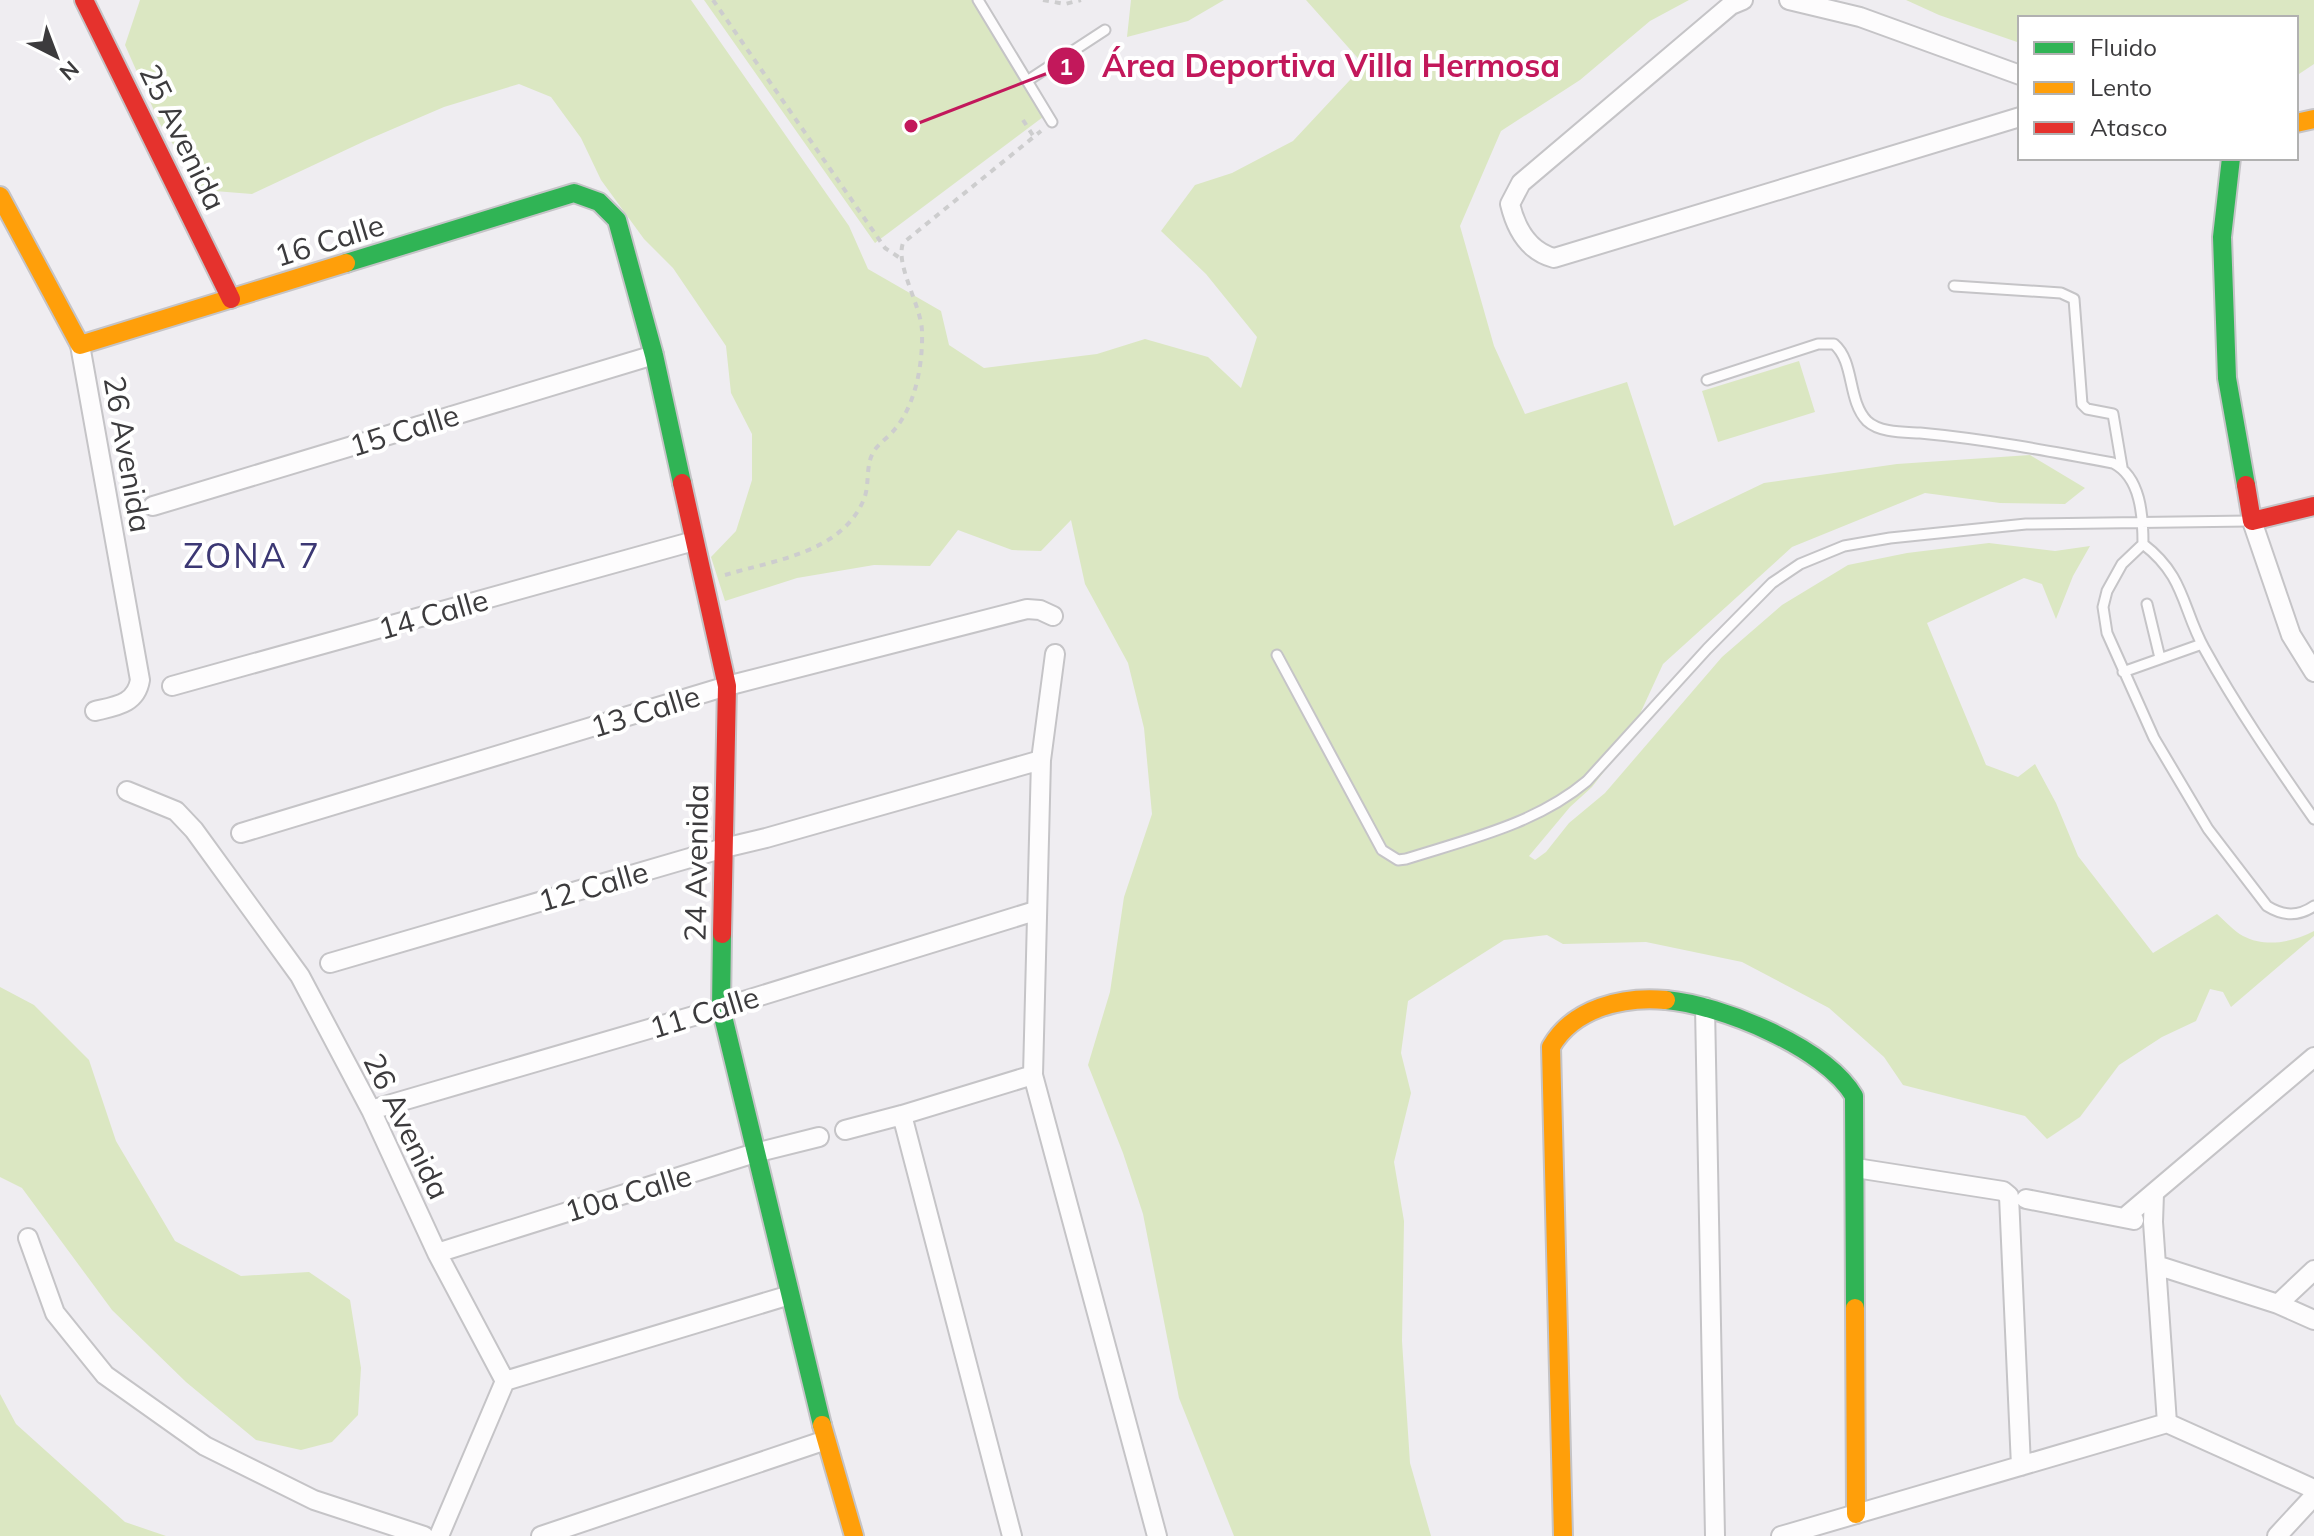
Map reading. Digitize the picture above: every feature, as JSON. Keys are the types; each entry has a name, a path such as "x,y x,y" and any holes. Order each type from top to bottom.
{"main road":[{"name":"25 Avenida","path":"84,0 231,299"},
{"path":"2231,160 2222,237 2227,378 2252,521 2314,506"},
{"name":"16 Calle","path":"80,345 574,193 594,198"},
{"name":"26 Avenida","path":"0,196 80,345"},
{"name":"24 Avenida","path":"594,198 617,220 654,355 727,686 721,1008 826,1440 854,1536"},
{"path":"1563,1536 1551,1047 1554,1037 1569,1021 1605,1007 1635,1001 1671,1000 1705,1007 1796,1045 1851,1085 1856,1168 1856,1514"}],"street":[{"path":"1743,0 1731,5 1521,183 1510,204 1518,228 1531,248 1554,258 2018,118"},
{"path":"1789,0 1860,17 2018,74"},
{"name":"26 Avenida","path":"80,345 140,680 137,692 128,702 95,711"},
{"name":"15 Calle","path":"153,506 654,355"},
{"path":"2252,521 2291,635 2314,672"},
{"name":"14 Calle","path":"172,686 694,541"},
{"name":"13 Calle","path":"241,833 727,686 1027,609 1040,610 1053,616"},
{"path":"1055,654 1041,760 1033,1075 1157,1536"},
{"name":"12 Calle","path":"330,963 724,848 1041,760"},
{"name":"26 Avenida","path":"127,791 176,811 194,830 300,976 371,1110 437,1253 505,1381"},
{"name":"11 Calle","path":"371,1110 721,1008 1035,911"},
{"path":"1705,1007 1715,1536"},
{"path":"2124,1218 2314,1057"},
{"path":"845,1130 1033,1075"},
{"path":"902,1115 1012,1536"},
{"name":"10a Calle","path":"437,1253 755,1153 819,1137"},
{"path":"1856,1168 2003,1191 2009,1196 2021,1466"},
{"path":"2154,1194 2153,1222 2167,1423"},
{"path":"2026,1199 2153,1222"},
{"path":"28,1238 55,1313 105,1375 205,1446 314,1500 424,1536"},
{"path":"2156,1265 2278,1304 2314,1320"},
{"path":"2278,1304 2314,1270"},
{"path":"439,1536 505,1381 790,1295"},
{"path":"1781,1536 2167,1423 2314,1489"},
{"path":"541,1536 826,1440"},
{"path":"2277,1536 2314,1496"}],"lane":[{"path":"978,0 1052,122"},
{"path":"1027,81 1105,30"},
{"path":"1954,286 2061,293 2074,299 2082,404 2087,409 2113,414 2122,467 2134,483 2143,523 2143,544 2167,565 2187,604 2202,644 2254,734 2314,819"},
{"path":"1707,380 1818,344 1834,344 1842,351 1860,411 1866,420 1879,428 1962,437 2122,467"},
{"path":"1277,655 1382,850 1398,860 1406,859 1505,827 1568,798 1772,583 1800,564 1844,546 1890,538 2026,524 2252,521"},
{"path":"2143,544 2133,551 2112,580 2103,607 2107,633 2154,738 2208,829 2267,906 2288,915 2299,914 2314,906"},
{"path":"2147,604 2160,658"},
{"path":"2123,672 2202,644"}],"path":[{"path":"713,0 885,248 900,258"},
{"path":"1043,0 1065,4 1081,0"},
{"path":"1023,120 1034,137"},
{"path":"705,582 817,547 841,532 853,518 868,485 872,453 904,417 923,354 920,314 900,258 903,243 1052,122"}],"green space":[{"path":"140,0 691,0 849,226 868,269 941,311 949,345 984,368 1097,354 1145,339 1208,357 1241,388 1257,337 1206,274 1161,231 1195,185 1232,173 1293,141 1364,65 1306,0 1689,0 1650,21 1580,80 1501,131 1460,226 1494,346 1525,414 1627,382 1674,526 1764,483 1897,464 2030,455 2085,488 2065,504 2000,503 1925,493 1792,547 1663,664 1627,742 1592,787 1570,807 1529,856 1535,860 1546,852 1569,823 1605,793 1722,657 1782,605 1848,565 1907,553 1989,543 2055,551 2090,546 2073,576 2056,619 2042,584 2024,578 1927,623 1986,765 2018,777 2035,764 2056,803 2078,856 2153,953 2217,914 2252,940 2270,943 2288,941 2314,931 2314,936 2231,1007 2223,992 2210,989 2196,1021 2162,1037 2119,1065 2080,1117 2047,1139 2025,1116 1903,1085 1884,1057 1829,1008 1742,962 1646,942 1563,944 1547,935 1504,940 1408,1001 1401,1053 1411,1093 1394,1162 1404,1221 1402,1341 1410,1463 1431,1536 1234,1536 1179,1398 1143,1214 1088,1065 1110,992 1124,897 1152,814 1144,728 1128,663 1085,584 1071,520 1041,551 1012,550 958,530 930,566 874,565 797,578 725,601 711,557 736,531 752,480 752,434 731,393 726,346 673,268 644,239 601,180 581,138 551,97 519,84 444,107 252,194 202,190 160,124 125,45"},
{"path":"704,0 972,0 1043,117 875,243"},
{"path":"1131,0 1224,0 1188,21 1127,37"},
{"path":"1906,0 2314,0 2314,64 2298,75 2298,16 2018,16 2018,42"},
{"path":"1799,361 1815,412 1718,442 1702,391"},
{"path":"0,987 34,1005 89,1060 116,1141 175,1241 241,1276 309,1272 350,1300 361,1368 358,1415 332,1442 301,1450 256,1440 186,1382 112,1310 22,1188 0,1177"},
{"path":"0,1394 16,1424 125,1522 166,1536 0,1536"}],"traffic: fast":[{"path":"2231,160 2222,237 2227,378 2246,485"},
{"path":"346,263 574,193 599,202 617,220 654,355 682,483"},
{"path":"722,934 721,1008 822,1425"},
{"path":"1666,1000 1714,1010 1796,1045 1840,1078 1854,1096 1855,1308"}],"traffic: slow":[{"path":"2298,123 2314,119"},
{"path":"0,196 80,345 346,263"},
{"path":"1563,1536 1551,1047 1572,1023 1601,1007 1633,1000 1666,1000"},
{"path":"1855,1308 1856,1514"},
{"path":"822,1425 854,1536"}],"traffic: jam":[{"path":"84,0 231,299"},
{"path":"682,483 727,686 722,934"},
{"path":"2246,485 2252,521 2314,506"}],"place":[{"name":"Área Deportiva Villa Hermosa","path":"911,126"}],"district":[{"name":"ZONA 7","path":"252,555"}]}
